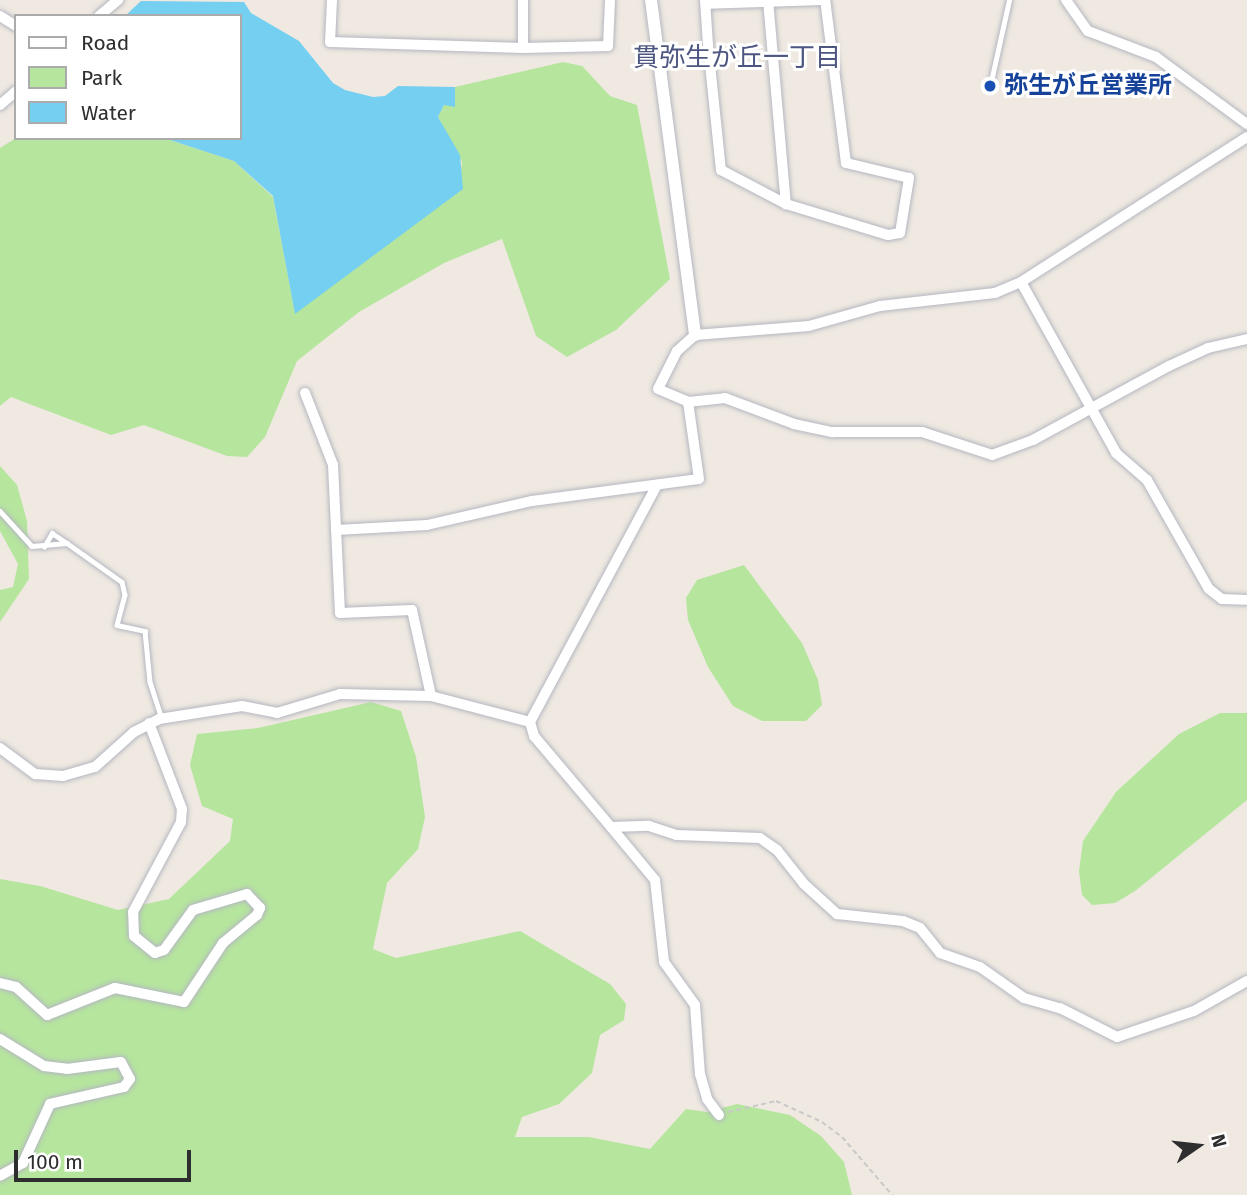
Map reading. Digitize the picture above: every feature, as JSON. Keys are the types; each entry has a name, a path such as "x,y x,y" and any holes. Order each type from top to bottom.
{"street":[{"path":"101,14 118,0"},
{"path":"332,0 330,42 523,48 608,46 610,0"},
{"path":"523,0 523,48"},
{"path":"651,0 695,335"},
{"path":"768,0 786,204"},
{"path":"825,0 846,163 909,178 900,233 888,235 786,204 721,170 706,2 825,0"},
{"path":"1066,0 1088,31 1156,57 1247,124"},
{"path":"0,106 14,93"},
{"path":"1247,137 1021,282 996,293 880,306 808,326 695,335 677,351 658,389 688,402 726,398 794,424 832,432 922,432 992,455 1033,440 1208,348 1247,340"},
{"path":"1021,282 1116,453 1147,480 1209,589 1222,599 1247,600"},
{"path":"305,393 333,465 340,613 412,610 430,696"},
{"path":"336,530 427,525 532,501 699,479 688,402"},
{"path":"657,485 530,722 534,736 655,880 664,962 695,1005 701,1074 707,1099 719,1115"},
{"path":"0,748 35,774 64,776 96,767 149,723 162,718 234,706 277,713 340,694 430,696 530,722"},
{"path":"0,983 16,987 47,1016 115,988 184,1002 223,943 257,915 260,908 247,894 193,910 164,950 155,953 134,936 133,912 181,822 182,809 149,723"},
{"path":"611,827 649,826 677,835 760,838 777,850 804,884 837,914 903,921 920,928 940,953 980,967 1024,998 1060,1008 1116,1037 1128,1037 1194,1011 1247,981"},
{"path":"0,1039 44,1066 67,1069 121,1062 130,1079 124,1087 50,1104 23,1163 0,1176"}],"lane":[{"path":"990,86 1009,0"},
{"path":"0,511 32,546 67,543"},
{"path":"44,547 52,533 122,582 125,595 117,625 145,631 150,682 162,718"}],"path":[{"path":"719,1115 759,1102 776,1101 794,1108 842,1136 892,1195"}],"green space":[{"path":"563,62 582,66 610,96 637,105 670,279 616,330 567,357 536,336 502,239 444,263 359,312 297,361 265,437 247,457 227,456 144,425 111,435 11,397 0,406 0,148 14,139 170,140 234,161 273,197 295,313 461,171 462,162 438,117 444,105 455,106 455,87"},
{"path":"0,466 17,485 27,521 29,579 0,622 0,590 13,587 18,564 0,531"},
{"path":"744,565 802,643 818,680 822,705 806,721 762,721 733,706 708,667 688,620 686,598 697,580"},
{"path":"371,702 401,711 416,757 425,817 418,849 387,883 373,949 396,958 520,931 610,984 626,1004 624,1020 600,1035 592,1073 559,1104 522,1117 515,1137 589,1137 650,1149 686,1109 707,1112 737,1104 790,1115 821,1136 844,1162 852,1195 0,1195 0,879 40,886 118,910 169,899 230,841 233,819 202,806 190,765 197,734 258,728"},
{"path":"1220,713 1247,713 1247,800 1135,891 1115,903 1092,905 1082,895 1079,871 1083,841 1116,792 1179,734"}],"water":[{"path":"141,1 244,2 251,13 299,41 333,83 345,90 373,97 385,96 398,86 455,87 455,107 444,105 438,117 460,155 463,189 295,314 273,196 234,161 170,140 242,140 242,14 127,14"}],"place":[{"name":"弥生が丘営業所","path":"990,86"}],"district":[{"name":"貫弥生が丘一丁目","path":"737,58"}]}
